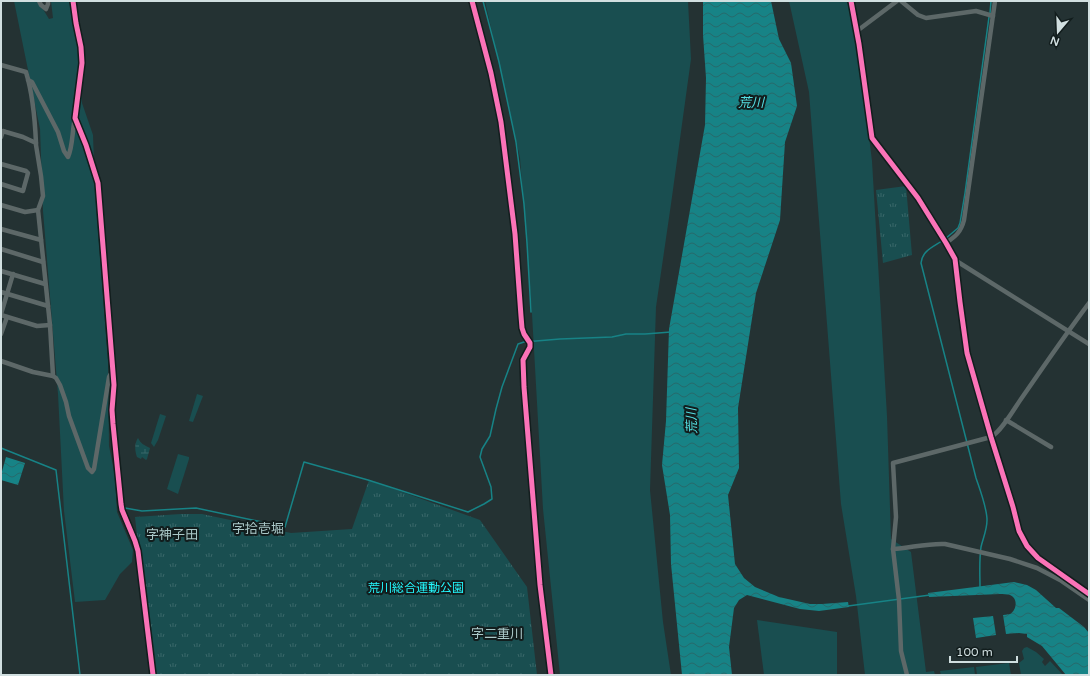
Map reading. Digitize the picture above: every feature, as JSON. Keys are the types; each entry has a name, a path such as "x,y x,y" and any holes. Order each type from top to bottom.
{"street":[{"path":"39,1 41,5 46,8 48,1"},
{"path":"28,80 32,82 58,132 64,151 68,157 70,152 82,63 81,47 73,1"},
{"path":"851,1 863,70 872,138 908,184 955,259 967,353 1018,528 1031,551 1038,558 1089,594"},
{"path":"857,31 897,1"},
{"path":"901,1 918,15 926,18 976,11 990,15"},
{"path":"946,243 957,235 964,220 990,15 995,1"},
{"path":"1,65 26,72 35,121 36,143 43,196 38,210 50,325 53,376"},
{"path":"75,118 86,145 98,183 114,385 112,410 113,424 121,504 138,550 153,675"},
{"path":"1,137 4,131 36,143"},
{"path":"1,164 26,171 28,173 23,191 1,184"},
{"path":"1,205 24,212 38,210"},
{"path":"1,228 41,240"},
{"path":"1,249 43,262"},
{"path":"955,259 1089,344"},
{"path":"1,271 45,284"},
{"path":"13,274 1,314 37,326 50,325"},
{"path":"1,292 48,306"},
{"path":"907,675 901,651 899,600 893,549 896,517 893,463 994,436 1089,303"},
{"path":"1,334 7,317"},
{"path":"1,361 56,378 60,385 69,416 88,468 92,472 94,469 109,377 112,372"},
{"path":"1006,420 1051,447"},
{"path":"893,549 937,543 1026,563 1045,571 1089,600"}],"green space":[{"path":"14,1 38,1 49,19 53,18 51,1 69,1 80,59 82,103 93,135 95,190 108,362 109,446 115,476 117,512 133,550 132,562 120,574 105,600 75,602 64,511 58,394 43,211 40,129"},
{"path":"485,1 688,1 691,59 656,307 650,490 663,622 671,675 560,675 543,509 532,314 520,158"},
{"path":"789,1 847,1 858,48 872,161 887,416 891,539 911,552 926,672 934,671 935,675 865,675 856,596 841,504 809,92"},
{"path":"906,186 912,255 883,263 876,190"},
{"path":"197,394 203,396 193,422 189,421"},
{"path":"160,414 166,416 158,440 154,447 151,443"},
{"path":"138,438 144,445 150,448 146,460 142,457 141,459 137,457 135,448"},
{"path":"178,454 189,457 189,459 178,494 167,489"},
{"name":"荒川総合運動公園","path":"369,480 480,520 527,587 537,675 152,675 135,517 202,514 291,533 352,529"},
{"path":"757,620 837,632 837,675 764,675"},
{"path":"1027,647 1044,659 1042,662 1045,666 1050,661 1063,675 1021,675 1019,663 1024,659 1022,651"},
{"path":"1009,663 1011,675 977,675 976,667"},
{"path":"974,667 975,675 941,675 940,671"}],"water":[{"name":"荒川","path":"703,1 771,1 779,39 791,63 797,106 785,142 780,220 756,293 738,408 739,468 728,495 735,564 744,578 755,587 779,597 810,604 848,602 849,607 819,611 800,609 747,595 739,600 734,608 729,647 732,675 682,675 671,564 670,515 662,465 666,421 669,329 705,125 706,78 703,35"},
{"path":"6,457 25,463 18,485 1,480"},
{"path":"1014,582 1027,585 1036,590 1056,608 1059,608 1084,627 1089,633 1089,675 1066,675 1042,646 1027,637 1027,634 1006,634 1003,615 1010,614 1014,610 1016,604 1013,597 1010,595 1000,594 929,597 928,593"},
{"path":"993,616 996,635 976,638 973,618"}],"waterway":[{"path":"483,1 499,62 516,142 524,204 531,312"},
{"path":"990,13 991,1"},
{"path":"945,239 958,228 960,223 989,17"},
{"path":"942,241 923,255 921,263 976,478 987,515 986,531 980,552 980,588"},
{"path":"125,508 142,511 196,508 285,527 304,462 368,480 468,512 492,499 491,487 480,457 482,449 490,436 502,387 518,344 524,342 560,339 612,337 626,334 671,332"},
{"path":"1,448 56,470 80,675"},
{"path":"848,606 930,595"}],"cycle path":[{"path":"73,1 81,47 82,63 75,118 86,145 98,183 114,385 112,410 113,424 121,504 138,551 153,675"},
{"path":"472,1 491,73 501,122 515,234 522,328 530,343 530,347 523,360 524,387 540,585 551,675"},
{"path":"851,1 859,44 872,138 918,198 955,259 967,353 1019,531 1027,546 1038,558 1089,594"}],"district":[{"name":"字拾壱堀","path":"258,528"},
{"name":"字神子田","path":"172,534"},
{"name":"字二重川","path":"497,633"}]}
